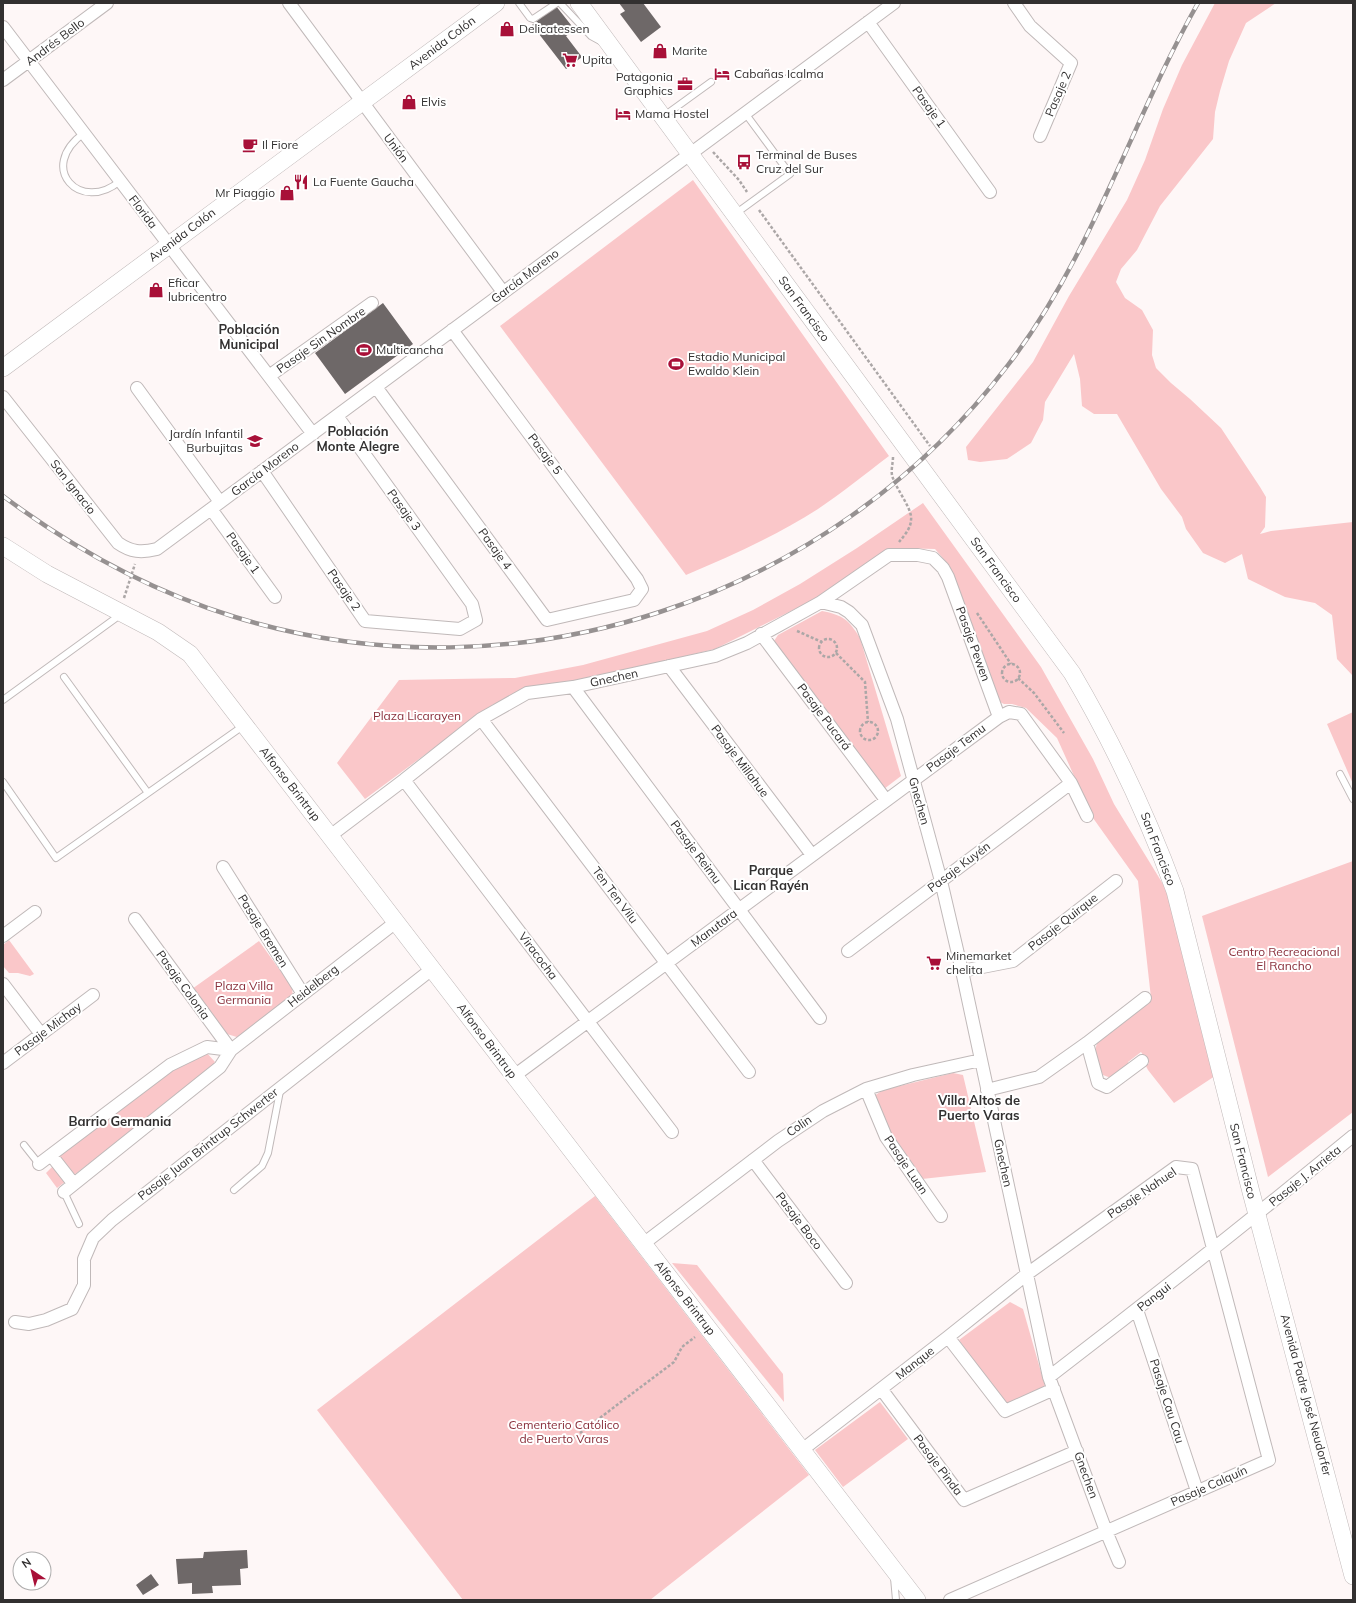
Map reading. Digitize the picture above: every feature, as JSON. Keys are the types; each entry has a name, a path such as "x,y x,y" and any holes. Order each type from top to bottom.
{"street":[{"name":"Andrés Bello","path":"3,80 107,3"},
{"name":"Unión","path":"289,3 503,292"},
{"name":"Avenida Colón","path":"3,368 495,3"},
{"name":"San Francisco","path":"579,3 1072,673 1113,745 1141,804 1175,891 1257,1215"},
{"name":"García Moreno","path":"138,552 157,549 868,22 877,8 894,3"},
{"name":"Pasaje 2","path":"1014,3 1030,26 1072,63 1040,136"},
{"name":"Pasaje 1","path":"868,22 990,192"},
{"name":"Florida","path":"3,28 313,434"},
{"name":"Pasaje Sin Nombre","path":"269,376 372,303"},
{"name":"Pasaje 5","path":"452,330 637,579"},
{"name":"Pasaje 4","path":"376,386 547,620 634,600 642,589 637,579"},
{"name":"Pasaje 1","path":"137,388 275,597"},
{"name":"San Ignacio","path":"3,397 118,543 127,549 138,552"},
{"name":"Pasaje 3","path":"336,416 472,604"},
{"name":"Pasaje 2","path":"262,471 365,621 460,629 476,620 472,604"},
{"name":"Alfonso Brintrup","path":"3,546 47,574 158,632 190,654 917,1600"},
{"name":"Pasaje Pewen","path":"821,602 889,555 918,555 932,558 943,568 948,577 999,717"},
{"name":"Gnechen","path":"330,836 481,719 526,693 573,687 715,656 747,643 821,602 836,605 849,612 862,625 866,633 897,719 941,881 962,971 1049,1376 1106,1531 1119,1562"},
{"name":"Pasaje Pucará","path":"761,634 886,800"},
{"name":"Pasaje Millahue","path":"669,666 812,855"},
{"name":"Pasaje Reimu","path":"573,687 820,1018"},
{"path":"999,717 1009,712 1021,714 1071,783 1087,816"},
{"name":"Pasaje Temu","path":"913,780 999,717"},
{"name":"Ten Ten Vilu","path":"481,719 749,1072"},
{"name":"Viracocha","path":"404,780 672,1132"},
{"name":"Manutara","path":"514,1076 913,780"},
{"name":"Pasaje Kuyén","path":"848,951 1071,783"},
{"name":"Pasaje Bremen","path":"223,867 303,994"},
{"name":"Pasaje Quirque","path":"962,971 1014,961 1116,881"},
{"path":"3,936 35,912"},
{"name":"Pasaje Colonia","path":"135,919 231,1050"},
{"name":"Heidelberg","path":"64,1192 73,1183 220,1067 231,1050 396,922"},
{"name":"Pasaje Juan Brintrup Schwerter","path":"15,1322 29,1324 46,1320 72,1308 84,1285 84,1259 93,1238 112,1220 432,969"},
{"path":"3,984 41,1034"},
{"name":"Pasaje Michay","path":"3,1063 94,995"},
{"path":"988,1090 1039,1077 1088,1043 1145,998"},
{"path":"1088,1043 1098,1083 1107,1087 1142,1061"},
{"path":"40,1164 170,1065 207,1047 231,1050"},
{"name":"Colin","path":"643,1244 807,1120 866,1089 913,1075 981,1060"},
{"name":"Pasaje Luan","path":"866,1089 886,1137 941,1216"},
{"name":"Pasaje J. Arrieta","path":"1257,1215 1353,1136"},
{"path":"51,1155 73,1183"},
{"name":"Pasaje Boco","path":"753,1160 846,1283"},
{"name":"Pasaje Nahuel","path":"1027,1274 1176,1166 1192,1169 1213,1250"},
{"name":"Pangui","path":"1049,1376 1137,1310 1257,1215"},
{"name":"Avenida Padre José Neudorfer","path":"1257,1215 1353,1576"},
{"name":"Pasaje Calquín","path":"950,1600 1269,1460 1213,1250"},
{"name":"Manque","path":"802,1450 882,1390 1027,1274"},
{"name":"Pasaje Cau Cau","path":"1137,1310 1197,1491"},
{"path":"948,1337 1005,1411 1054,1389"},
{"name":"Pasaje Pinda","path":"882,1390 964,1500 1077,1451"}],"lane":[{"path":"519,3 530,18 533,19 557,3"},
{"path":"560,3 591,36 596,40 611,46"},
{"path":"663,116 711,82"},
{"path":"735,214 790,174 745,113"},
{"path":"84,133 76,139 66,155 62,172 68,182 80,190 97,192 106,191 120,181"},
{"path":"3,700 120,612"},
{"path":"64,677 148,793"},
{"path":"3,782 56,858 244,725"},
{"path":"1340,774 1353,799"},
{"path":"234,1190 262,1166 268,1153 280,1088"},
{"path":"24,1145 40,1164"},
{"path":"64,1192 79,1224"},
{"path":"894,1571 896,1600"}],"path":[{"path":"705,143 739,180 930,446"},
{"path":"120,612 138,552"},
{"path":"974,609 1010,664 1018,668 1020,673 1018,678 1011,682 1004,678 1004,669 1010,664"},
{"path":"792,630 822,642 828,639 835,642 837,648 836,653"},
{"path":"822,642 820,650 822,654 831,656 836,653"},
{"path":"836,653 865,682 868,722"},
{"path":"1018,678 1034,693 1064,733"},
{"path":"868,722 876,725 878,731 876,736 868,740 861,736 860,730 863,725 868,722"},
{"path":"572,1440 674,1362 682,1347 707,1328"}],"green space":[{"path":"1215,3 1276,3 1246,23 1229,61 1220,91 1215,112 1213,139 1160,206 1137,250 1121,269 1116,282 1125,298 1142,310 1153,330 1152,355 1156,368 1221,428 1266,497 1265,527 1260,534 1271,531 1353,522 1353,676 1337,659 1332,615 1315,603 1285,597 1248,579 1242,554 1225,563 1203,553 1186,529 1182,517 1161,489 1117,414 1094,414 1082,406 1080,379 1074,354 1045,402 1043,420 1031,443 1007,459 980,462 968,460 966,447 1033,362 1069,296 1127,200 1145,160 1163,109 1182,65"},
{"name":"Estadio Municipal Ewaldo Klein","path":"693,180 889,456 836,496 802,519 753,545 686,575 500,326"},
{"name":"Plaza Licarayen","path":"923,503 1041,667 1093,759 1114,804 1166,889 1215,1076 1174,1103 1148,1070 1146,1066 1149,1063 1141,1052 1128,1062 1129,1065 1111,1078 1103,1075 1095,1050 1098,1040 1151,998 1138,881 1093,818 1057,738 1026,708 1012,704 1004,704 996,700 947,563 935,549 896,548 875,558 813,600 715,649 513,697 492,705 365,799 337,763 399,680 515,678 583,665 707,631 753,610 800,584 857,548"},
{"path":"822,611 835,614 845,619 860,638 901,776 884,789 772,644 778,635"},
{"path":"1353,712 1353,784 1327,724"},
{"name":"Centro Recreacional El Rancho","path":"1353,861 1353,1112 1268,1177 1202,916"},
{"path":"9,940 34,974 30,976 18,973 9,973 3,966 3,945"},
{"name":"Plaza Villa Germania","path":"259,941 292,987 293,998 240,1038 227,1034 192,989"},
{"path":"206,1052 215,1062 210,1071 57,1188 46,1173 55,1164 56,1156 172,1068"},
{"name":"Villa Altos de Puerto Varas","path":"953,1073 963,1075 986,1172 922,1179 890,1134 874,1096 883,1090"},
{"name":"Cementerio Católico de Puerto Varas","path":"595,1196 809,1475 650,1600 463,1600 317,1410"},
{"path":"672,1263 697,1265 783,1374 784,1402"},
{"path":"1010,1302 1023,1309 1045,1386 1006,1405 959,1340"},
{"path":"880,1402 908,1439 843,1487 815,1450"}],"building":[{"path":"619,3 643,3 661,27 641,42 620,14 625,11"},
{"path":"556,6 575,30 566,36 582,57 566,69 532,25"},
{"name":"Multicancha","path":"383,303 413,344 345,394 315,353"},
{"path":"247,1550 248,1568 240,1569 241,1585 212,1586 213,1593 192,1594 192,1583 178,1584 176,1559 203,1558 204,1552"},
{"path":"151,1574 159,1585 143,1595 136,1585"}],"railway":[{"path":"3,496 57,534 85,551 114,567 173,595 235,617 342,641 450,647 557,637 660,612 759,571 852,516 935,447 1008,365 1038,323 1064,279 1109,188 1174,48 1198,3"}],"place":[{"name":"Delicatessen","path":"507,29"},
{"name":"Marite","path":"660,51"},
{"name":"Upita","path":"570,60"},
{"name":"Cabañas Icalma","path":"722,74"},
{"name":"Patagonia Graphics","path":"685,84"},
{"name":"Elvis","path":"409,102"},
{"name":"Mama Hostel","path":"623,114"},
{"name":"Il Fiore","path":"250,145"},
{"name":"Terminal de Buses Cruz del Sur","path":"744,162"},
{"name":"La Fuente Gaucha","path":"301,182"},
{"name":"Mr Piaggio","path":"287,193"},
{"name":"Eficar lubricentro","path":"156,290"},
{"name":"Multicancha","path":"364,350"},
{"name":"Estadio Municipal Ewaldo Klein","path":"676,364"},
{"name":"Jardín Infantil Burbujitas","path":"255,441"},
{"name":"Minemarket chelita","path":"934,963"}],"district":[{"name":"Población Municipal","path":"249,336"},
{"name":"Población Monte Alegre","path":"358,438"},
{"name":"Parque Lican Rayén","path":"771,878"},
{"name":"Villa Altos de Puerto Varas","path":"979,1108"},
{"name":"Barrio Germania","path":"120,1121"}]}
